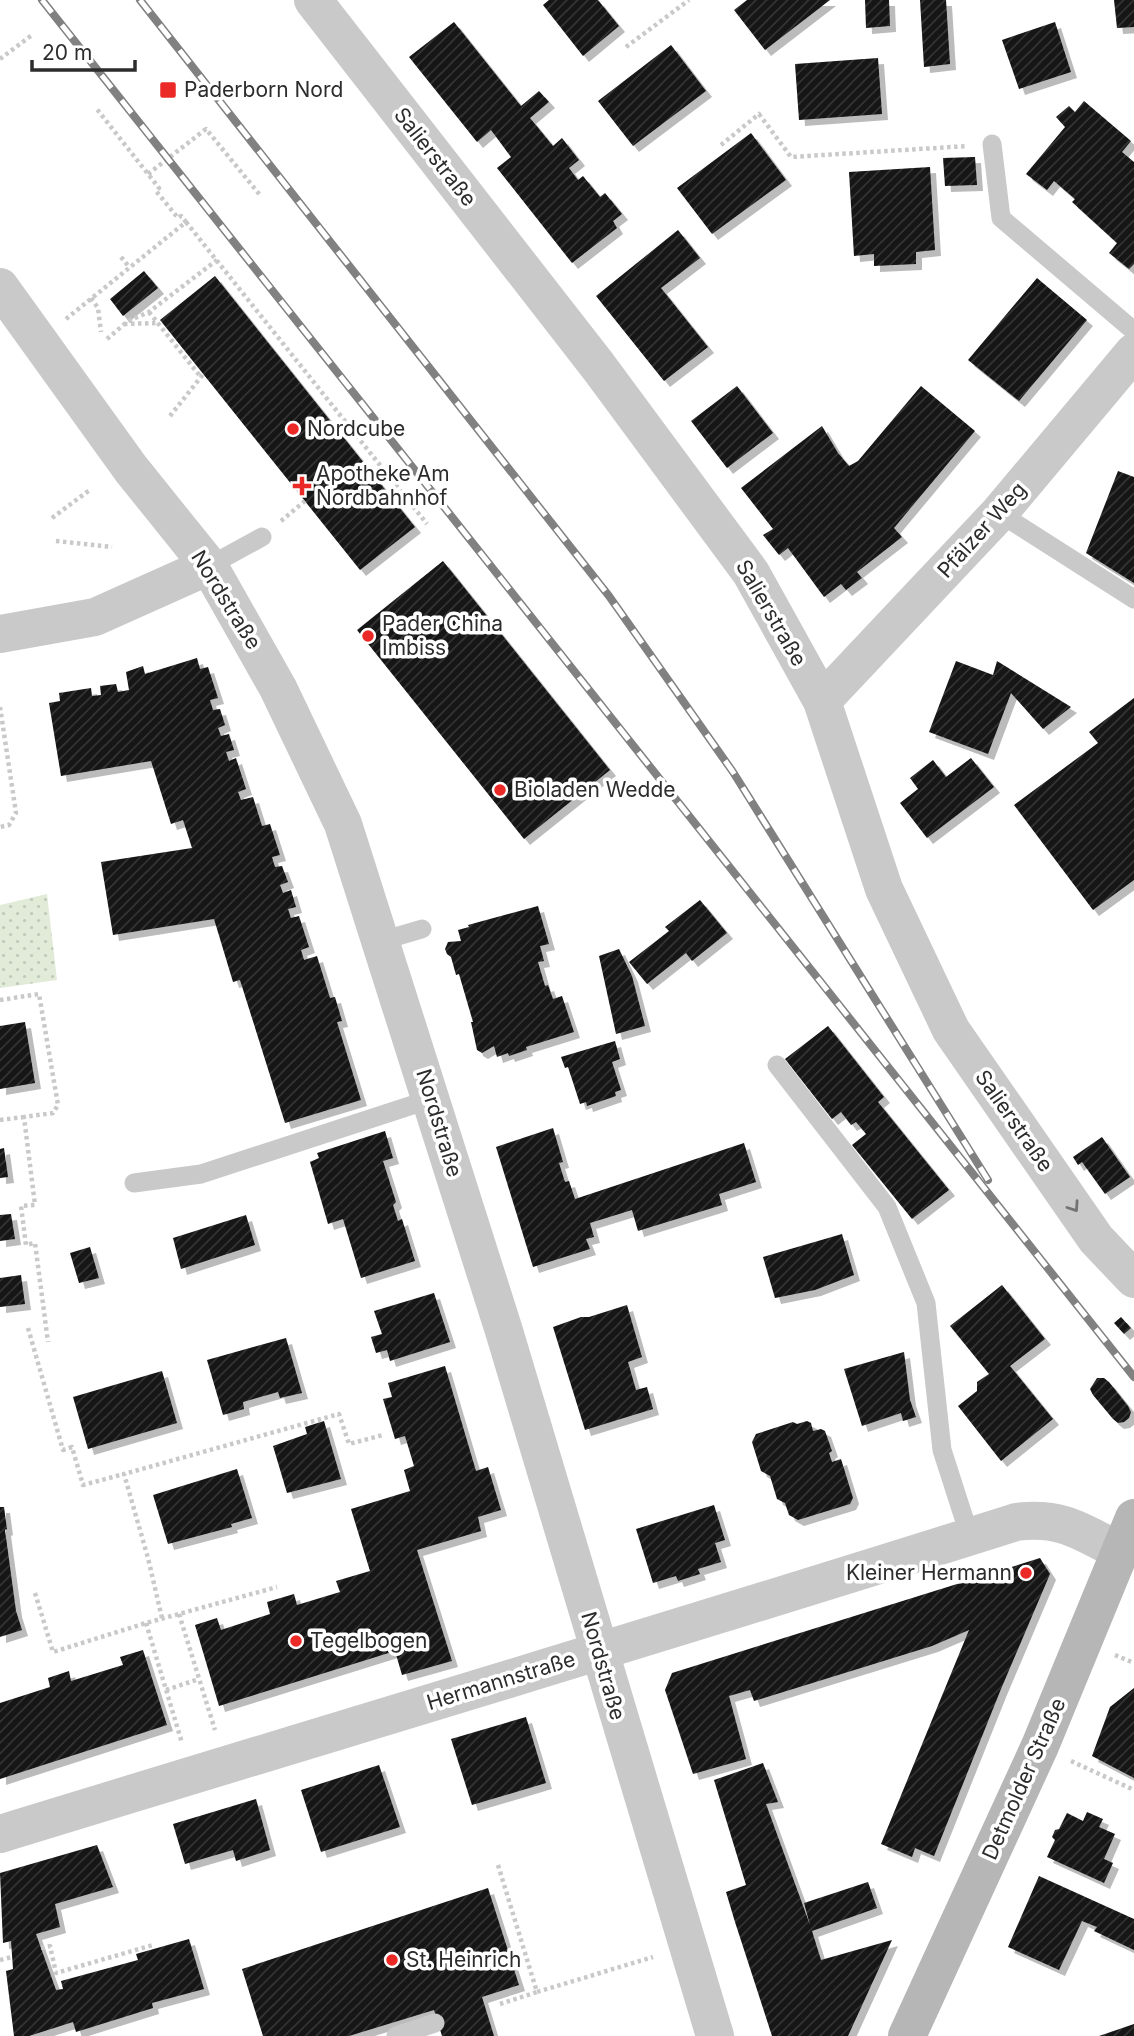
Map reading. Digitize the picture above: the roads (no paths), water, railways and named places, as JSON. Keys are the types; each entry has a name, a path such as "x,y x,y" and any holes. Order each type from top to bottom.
{"main road":[{"name":"Detmolder Straße","path":"907,2036 1040,1746 1127,1535"}],"street":[{"name":"Salierstraße","path":"313,0 598,366 751,573 822,701 884,889 951,1030 1096,1240 1134,1279"},
{"name":"Nordstraße","path":"0,287 131,469 209,566 278,688 343,824 504,1331 715,2036"},
{"name":"Pfälzer Weg","path":"822,701 999,513 1134,352"},
{"path":"0,634 95,617 209,566"},
{"name":"Hermannstraße","path":"0,1834 1016,1522 1042,1520 1127,1535"}],"lane":[{"path":"992,144 1001,218 1134,331"},
{"path":"999,513 1134,599"},
{"path":"209,566 262,537"},
{"path":"381,941 422,929"},
{"path":"777,1065 887,1207 926,1304 942,1450 970,1537"},
{"path":"134,1183 201,1174 431,1100"},
{"path":"396,2036 435,2024"}],"railway":[{"path":"42,0 1134,1377"},
{"path":"140,0 609,596 733,772 988,1180"}],"place":[{"name":"Paderborn Nord","path":"168,90"},
{"name":"Nordcube","path":"293,429"},
{"name":"Apotheke Am Nordbahnhof","path":"302,486"},
{"name":"Pader China Imbiss","path":"368,636"},
{"name":"Bioladen Wedde","path":"500,790"},
{"name":"Kleiner Hermann","path":"1026,1573"},
{"name":"Tegelbogen","path":"296,1641"},
{"name":"St. Heinrich","path":"392,1960"}]}
